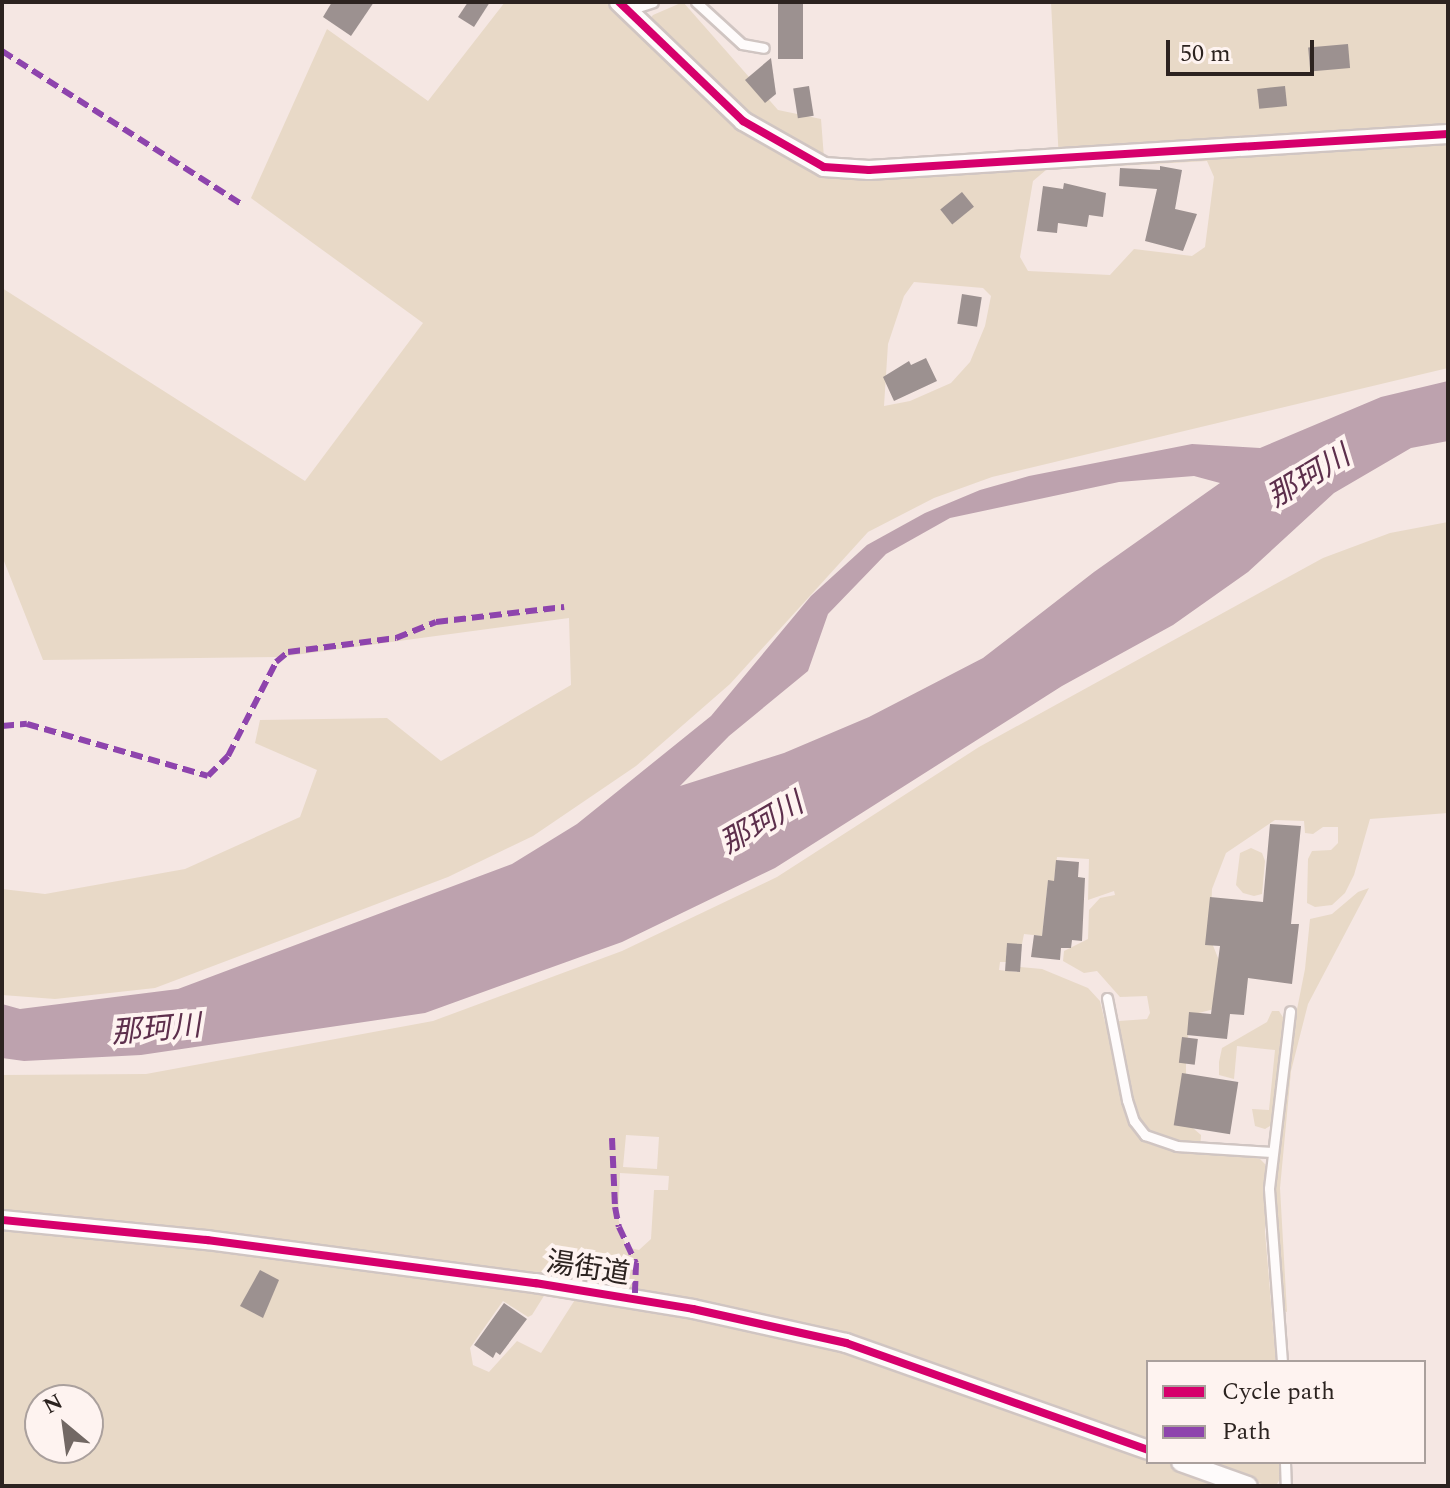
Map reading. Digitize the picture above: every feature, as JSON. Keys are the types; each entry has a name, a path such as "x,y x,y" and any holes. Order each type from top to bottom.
{"street":[{"path":"624,6 743,121 824,167 869,170 1448,134"},
{"name":"湯街道","path":"2,1220 207,1240 535,1283 693,1309 846,1343 1146,1449"},
{"path":"1187,1464 1248,1486"}],"lane":[{"path":"624,6 653,2"},
{"path":"696,2 742,44 764,48"},
{"path":"1107,998 1127,1100 1134,1121 1145,1135 1177,1146 1271,1152"},
{"path":"1282,1360 1270,1201 1271,1152 1290,1011"},
{"path":"1285,1464 1286,1486"}],"shaded area":[{"path":"505,2 606,2 641,30 653,15 683,2 778,110 821,119 825,171 1059,162 1051,2 1448,2 1448,368 992,477 934,498 868,532 730,684 636,766 533,836 448,877 155,988 55,999 2,995 2,889 45,894 185,869 300,817 317,770 255,743 260,720 387,718 441,761 571,685 569,618 280,657 43,660 2,556 2,288 305,481 423,323 251,198 327,29 428,101","holes":["1207,161 1214,177 1205,247 1192,256 1134,249 1110,275 1028,271 1020,257 1033,181 1046,170","914,282 983,288 991,296 985,326 970,362 951,383 910,401 884,406 888,344 904,296"]},
{"path":"1448,522 1448,813 1370,819 1354,875 1345,893 1332,905 1315,907 1307,903 1308,859 1312,851 1331,850 1338,843 1338,827 1323,827 1313,834 1305,833 1304,821 1275,820 1226,853 1212,889 1210,938 1222,968 1218,1008 1195,1014 1186,1043 1186,1122 1201,1135 1200,1152 1243,1155 1260,1159 1265,1164 1265,1232 1276,1360 1146,1360 1146,1464 1280,1464 1277,1484 1268,1486 1244,1478 1242,1486 2,1486 2,1075 146,1074 433,1021 622,951 777,877 979,747 1323,558 1390,533","holes":["1057,857 1089,859 1088,900 1114,891 1115,895 1100,898 1089,910 1088,939 1064,951 1063,961 1084,973 1097,971 1120,997 1147,996 1150,1013 1147,1019 1105,1022 1100,1001 1088,988 1042,969 1020,967 1019,972 999,970 1000,962 1006,962 1007,944 1022,944 1024,934 1042,936 1048,881 1054,881","626,1135 659,1137 657,1169 623,1167","620,1173 669,1176 668,1190 654,1190 651,1239 639,1250 626,1247 618,1218","552,1283 578,1295 541,1353 517,1341 489,1372 473,1365 470,1348 503,1301 528,1317"]},
{"path":"1251,848 1262,853 1265,861 1262,894 1254,896 1243,893 1236,885 1240,853"},
{"path":"1369,888 1308,1004 1291,1071 1280,1188 1287,1312 1281,1310 1274,1187 1285,1070 1305,969 1310,919 1332,914 1358,892"},
{"path":"1272,1011 1279,1011 1284,1019 1273,1124 1265,1129 1255,1126 1252,1109 1269,1110 1275,1050 1237,1046 1234,1079 1219,1075 1219,1062 1222,1048 1267,1022"}],"water":[{"name":"那珂川","path":"1448,381 1448,441 1411,448 1334,493 1248,572 1173,625 1062,686 775,868 622,942 425,1013 141,1055 24,1061 2,1058 2,1004 20,1009 178,989 512,864 577,824 711,716 811,596 867,545 925,513 980,490 1029,476 1192,444 1260,448 1381,397","holes":["1194,476 1220,483 1094,572 983,658 869,717 784,753 680,786 729,736 808,671 828,614 886,554 950,518 1119,482"]}],"building":[{"path":"332,2 374,2 351,36 323,17"},
{"path":"468,2 490,2 474,27 458,17"},
{"path":"778,2 803,2 803,59 778,59"},
{"path":"1348,44 1350,68 1310,71 1308,47"},
{"path":"771,58 776,94 765,103 745,80"},
{"path":"809,86 814,116 798,118 793,89"},
{"path":"1285,86 1287,106 1259,109 1257,89"},
{"path":"1160,166 1182,170 1175,209 1197,214 1183,251 1145,241 1157,189 1119,186 1120,168 1160,170"},
{"path":"1064,183 1106,193 1103,217 1089,215 1087,227 1058,223 1057,233 1037,231 1043,186 1063,189"},
{"path":"962,192 974,207 952,224 940,210"},
{"path":"962,294 982,297 977,327 957,324"},
{"path":"926,358 937,381 894,401 883,377 909,361 911,365"},
{"path":"1270,824 1301,826 1291,924 1299,924 1292,984 1248,978 1244,1015 1230,1014 1227,1039 1187,1035 1189,1012 1211,1014 1220,946 1205,945 1210,897 1263,902"},
{"path":"1056,860 1079,862 1078,877 1085,878 1082,941 1072,940 1071,948 1061,948 1060,960 1031,957 1034,935 1042,936 1048,880 1054,881"},
{"path":"1007,943 1022,944 1020,972 1005,971"},
{"path":"1182,1037 1198,1039 1195,1065 1179,1063"},
{"path":"1182,1073 1238,1082 1230,1134 1174,1125"},
{"path":"260,1270 279,1280 263,1318 240,1306"},
{"path":"504,1303 527,1319 500,1355 496,1352 493,1358 474,1345"}],"marked path":[{"path":"2,51 241,204"},
{"path":"2,726 27,724 208,776 228,756 276,662 288,652 396,638 436,622 564,607"},
{"path":"612,1138 615,1207 619,1227 636,1263 635,1299"}],"cycle path":[{"path":"619,2 743,121 824,167 869,170 1448,134"},
{"path":"2,1220 207,1240 535,1283 693,1309 846,1343 1146,1449"}]}
